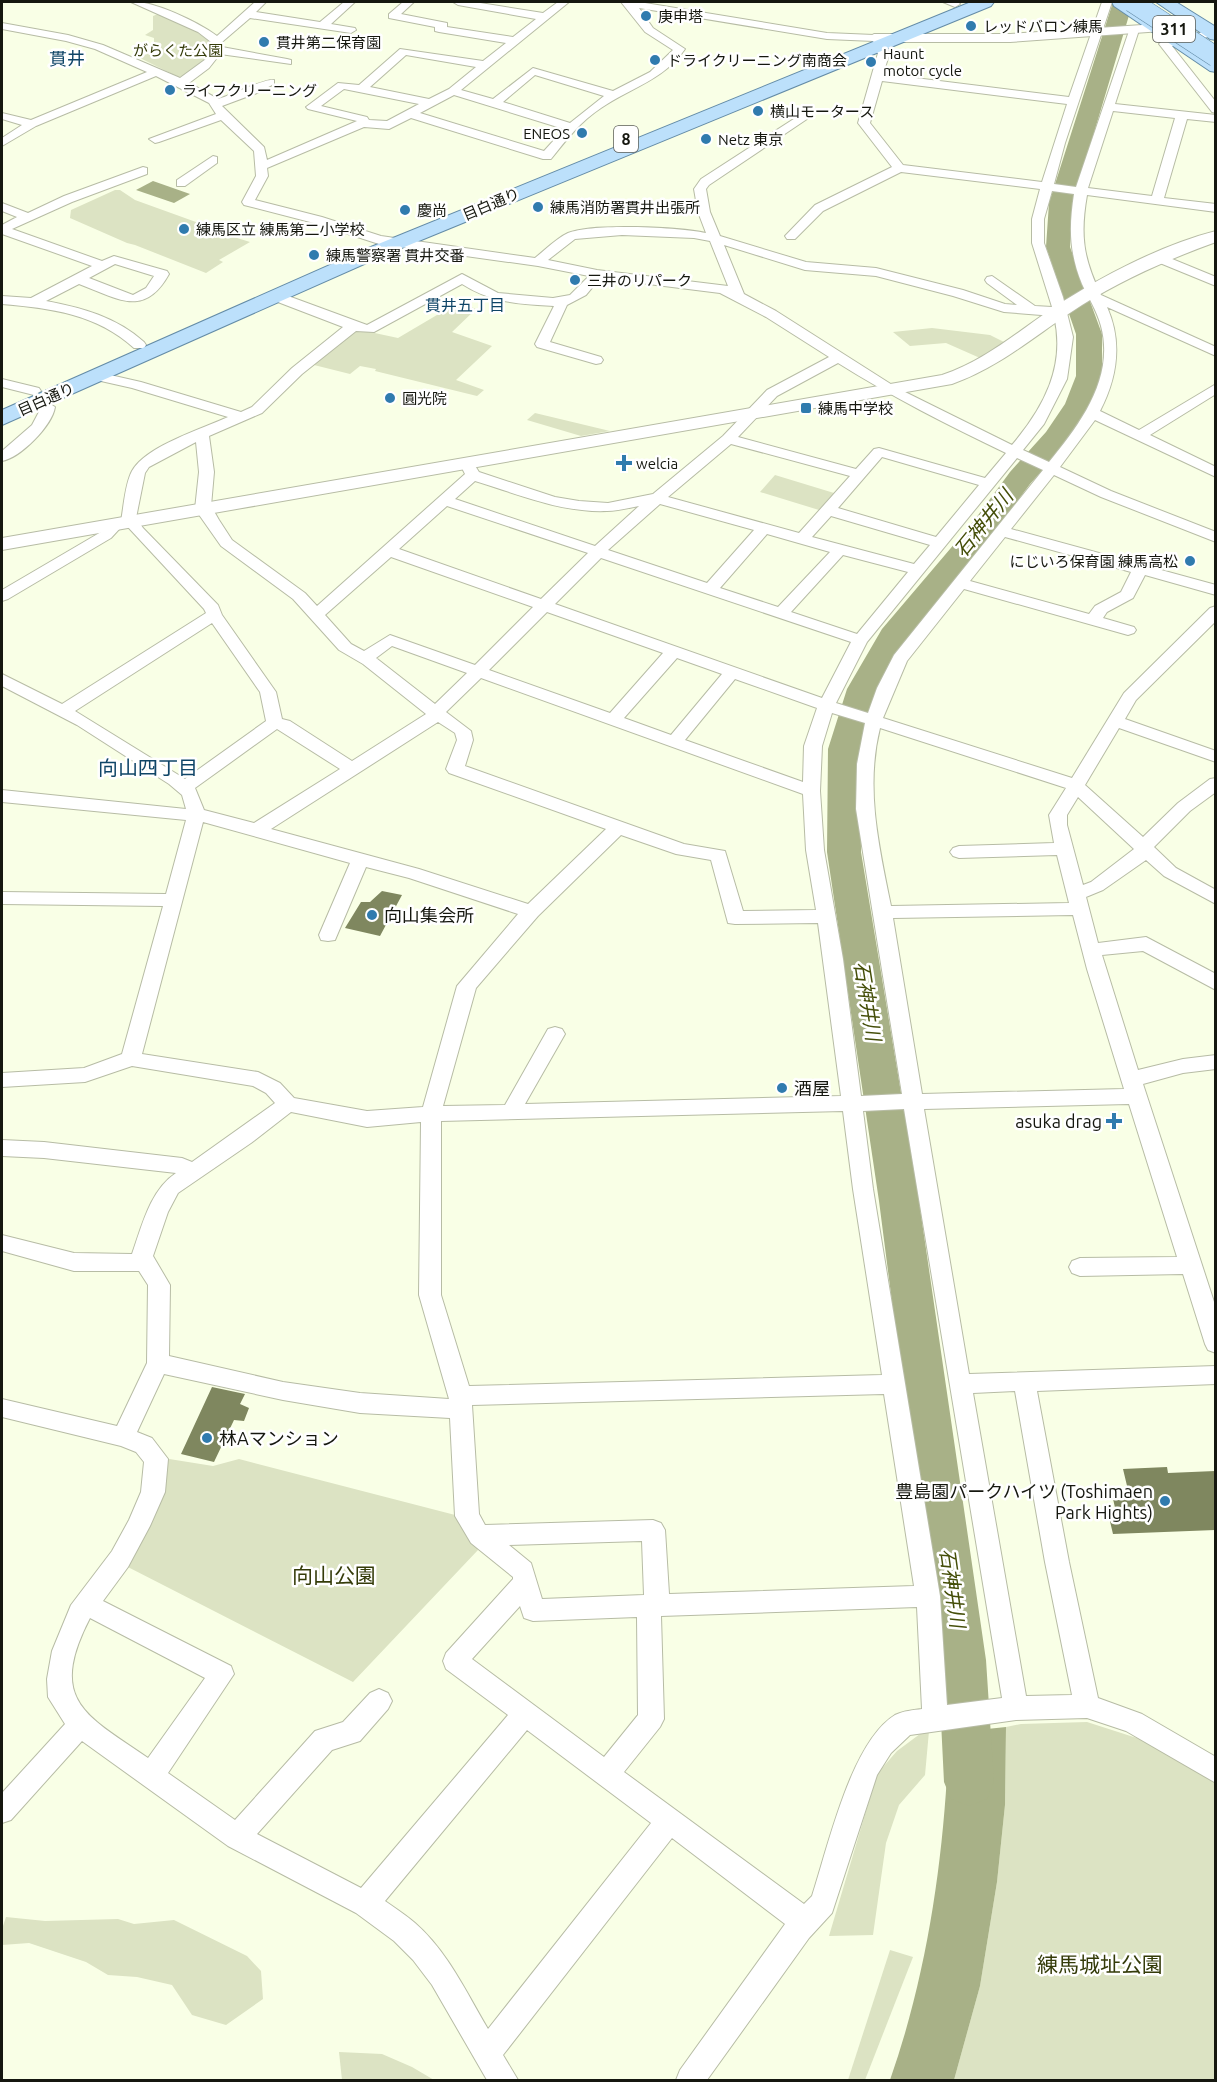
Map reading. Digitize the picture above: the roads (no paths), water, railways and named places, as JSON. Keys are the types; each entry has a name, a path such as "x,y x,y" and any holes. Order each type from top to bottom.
{"main road":[{"name":"目白通り","path":"2,418 37,396 139,345 874,42 955,2"},
{"name":"目白通り","path":"2,405 97,376 275,296 550,162 874,42 896,37 985,2"},
{"name":"311","path":"1119,2 1136,16 1215,67"},
{"path":"1136,16 1158,21 1168,20 1175,16 1169,4"},
{"path":"1169,4 1215,36"},
{"name":"311","path":"1136,16 1215,36"},
{"name":"311","path":"1136,16 1215,57"}],"street":[{"path":"136,2 202,30 217,45 287,62"},
{"path":"173,2 176,18"},
{"path":"181,83 212,60 217,45 246,14 261,2"},
{"path":"322,26 346,2"},
{"path":"409,2 393,16 443,25 439,29 516,41"},
{"path":"458,2 545,17"},
{"path":"262,166 363,123 389,125 453,91 564,2"},
{"path":"628,2 874,42 884,52 864,123 899,168"},
{"path":"410,114 550,162 572,127 613,95 661,69 675,57 679,49 649,30 628,2"},
{"path":"935,1718 928,1596 852,1103 816,850 811,791 813,746 826,705 860,640 919,570 987,483 1016,452 1037,424 1060,379 1066,337 1062,310 1038,243 1038,219 1073,101 1107,2"},
{"path":"246,14 351,30"},
{"path":"896,37 1010,38 1098,32 1136,16"},
{"path":"1016,1708 864,807 864,780 873,719 885,686 900,659 1092,413 1103,393 1111,351 1104,314 1092,294 1076,238 1082,191 1136,16"},
{"path":"2,26 80,41 125,57 205,95 260,150 262,176 248,202 389,241 538,262 597,274 718,288 771,314 892,391 1106,494 1215,538"},
{"path":"1215,36 1175,40 1165,44 1215,110"},
{"path":"362,88 404,51 486,64"},
{"path":"494,104 533,71 613,95"},
{"path":"2,143 32,124 157,72"},
{"path":"878,77 1073,101"},
{"path":"155,139 219,110 270,82"},
{"path":"363,123 363,119 312,106 342,85 430,103"},
{"path":"453,91 572,127"},
{"path":"1109,107 1215,119"},
{"path":"2,116 32,124"},
{"path":"1157,201 1182,116"},
{"path":"737,296 704,212 700,189 705,182 803,117"},
{"path":"181,183 213,160"},
{"path":"791,236 819,208 899,168 1215,208"},
{"path":"2,229 143,171"},
{"path":"2,207 28,217"},
{"path":"2,229 103,266"},
{"path":"538,262 570,236 585,232 694,234 805,266 876,272 958,293 1004,308 1033,311 1062,310"},
{"path":"2,544 204,509 470,469 946,380 969,372 998,357 1062,310 1160,258 1215,236"},
{"path":"461,251 462,278"},
{"path":"1160,258 1215,282"},
{"path":"34,302 114,260 162,274 146,296 139,298 132,298 78,279"},
{"path":"596,360 542,344 561,304 587,289 597,274"},
{"path":"462,278 495,298 561,304"},
{"path":"275,296 352,326 369,329 462,278"},
{"path":"992,280 1033,311"},
{"path":"1092,294 1215,352"},
{"path":"2,300 34,302 71,310 119,327 139,345"},
{"path":"2,596 125,523 138,473 144,464 174,446 257,410 297,371 352,326"},
{"path":"256,830 437,714 542,605 597,552 728,439 772,393 839,357"},
{"path":"97,376 136,385 243,417"},
{"path":"2,383 37,396 48,407 48,416 5,452"},
{"path":"1139,436 1215,388"},
{"path":"1092,413 1215,472"},
{"path":"202,435 206,447 204,509 226,543 299,596 345,647 365,658 437,714 463,731 465,740 455,769 682,850 719,855 735,918 827,916"},
{"path":"728,439 858,474"},
{"path":"802,539 879,452 987,483"},
{"path":"470,469 553,501 608,507 657,498 763,529 919,570"},
{"path":"315,616 444,500 470,469"},
{"path":"444,500 860,640"},
{"path":"828,510 940,543"},
{"path":"125,523 137,530 212,608 214,615 268,692 274,723"},
{"path":"709,590 763,529"},
{"path":"1001,531 1215,590"},
{"path":"780,614 840,550"},
{"path":"389,551 826,705 1075,785 1170,872 1215,898"},
{"path":"1093,620 1101,609 1127,596 1140,570"},
{"path":"960,583 1128,630"},
{"path":"1215,611 1130,697 1058,815 1064,849 1091,950 1215,1344"},
{"path":"63,711 214,615"},
{"path":"365,658 390,640 811,791"},
{"path":"613,720 674,651"},
{"path":"674,742 732,672"},
{"path":"2,679 18,690 63,711 130,750 184,788 194,802 196,815 131,1059"},
{"path":"1115,721 1215,757"},
{"path":"274,723 284,725 352,769"},
{"path":"184,788 255,739 274,723"},
{"path":"883,912 1078,902 1140,855 1184,807 1215,783"},
{"path":"2,796 196,815 413,873 531,912"},
{"path":"619,827 531,912 467,986 431,1114 430,1295 461,1402 467,1516 479,1536 523,1571 533,1610 928,1596"},
{"path":"959,852 1064,849"},
{"path":"328,935 360,860"},
{"path":"2,897 173,900"},
{"path":"1091,950 1146,944 1215,983"},
{"path":"510,1113 555,1034"},
{"path":"2,1080 85,1075 131,1059 258,1079 273,1088 288,1104 367,1119 431,1114 913,1103 1134,1088 1184,1066 1215,1062"},
{"path":"123,1437 158,1363 159,1285 153,1273 144,1263 142,1256 158,1212 171,1187 190,1172 244,1138 288,1104"},
{"path":"2,1148 44,1150 182,1166 190,1172"},
{"path":"2,1243 74,1262 144,1263"},
{"path":"1080,1267 1190,1264"},
{"path":"158,1363 283,1391 349,1402 461,1402 895,1384"},
{"path":"960,1384 1215,1375"},
{"path":"1024,1381 1059,1574 1087,1706"},
{"path":"2,1407 123,1437 144,1445 156,1459 153,1492 120,1559 80,1613 64,1651 59,1679 61,1697 80,1725 237,1838 365,1904 404,1931 423,1950 442,1975 486,2054 504,2080"},
{"path":"479,1536 653,1530 651,1719 606,1774"},
{"path":"526,1582 455,1662 805,1922"},
{"path":"86,1604 222,1674 150,1777"},
{"path":"237,1838 324,1740 351,1732 379,1701"},
{"path":"690,2080 805,1922 823,1904 866,1770 882,1744 904,1724 1016,1708 1087,1706 1133,1722 1215,1770"},
{"path":"365,1904 525,1714"},
{"path":"2,1811 80,1725"},
{"path":"486,2054 669,1821"}],"waterway":[{"name":"石神井川","path":"969,1782 962,1660 899,1201 844,852 844,749 863,689 893,636 983,528 1020,478 1056,438 1079,404 1089,376 1089,334 1058,247 1061,203 1123,2"}],"place":[{"name":"庚申塔","path":"646,16"},
{"name":"レッドバロン練馬","path":"971,26"},
{"name":"貫井第二保育園","path":"264,42"},
{"name":"ドライクリーニング南商会","path":"655,60"},
{"name":"Haunt motor cycle","path":"871,62"},
{"name":"ライフクリーニング","path":"170,90"},
{"name":"横山モータース","path":"758,111"},
{"name":"ENEOS","path":"582,133"},
{"name":"Netz 東京","path":"706,139"},
{"name":"練馬消防署貫井出張所","path":"538,207"},
{"name":"慶尚","path":"405,210"},
{"name":"練馬区立 練馬第二小学校","path":"184,229"},
{"name":"練馬警察署 貫井交番","path":"314,255"},
{"name":"三井のリパーク","path":"575,280"},
{"name":"圓光院","path":"390,398"},
{"name":"練馬中学校","path":"806,408"},
{"name":"welcia","path":"624,463"},
{"name":"にじいろ保育園 練馬高松","path":"1190,561"},
{"name":"向山集会所","path":"372,915"},
{"name":"酒屋","path":"782,1088"},
{"name":"asuka drag","path":"1114,1121"},
{"name":"林Aマンション","path":"207,1438"},
{"name":"豊島園パークハイツ (Toshimaen Park Hights)","path":"1165,1501"}],"district":[{"name":"貫井","path":"67,58"},
{"name":"貫井五丁目","path":"465,305"},
{"name":"向山四丁目","path":"148,767"}],"park label":[{"name":"がらくた公園","path":"178,50"},
{"name":"向山公園","path":"334,1575"},
{"name":"練馬城址公園","path":"1100,1964"}]}
